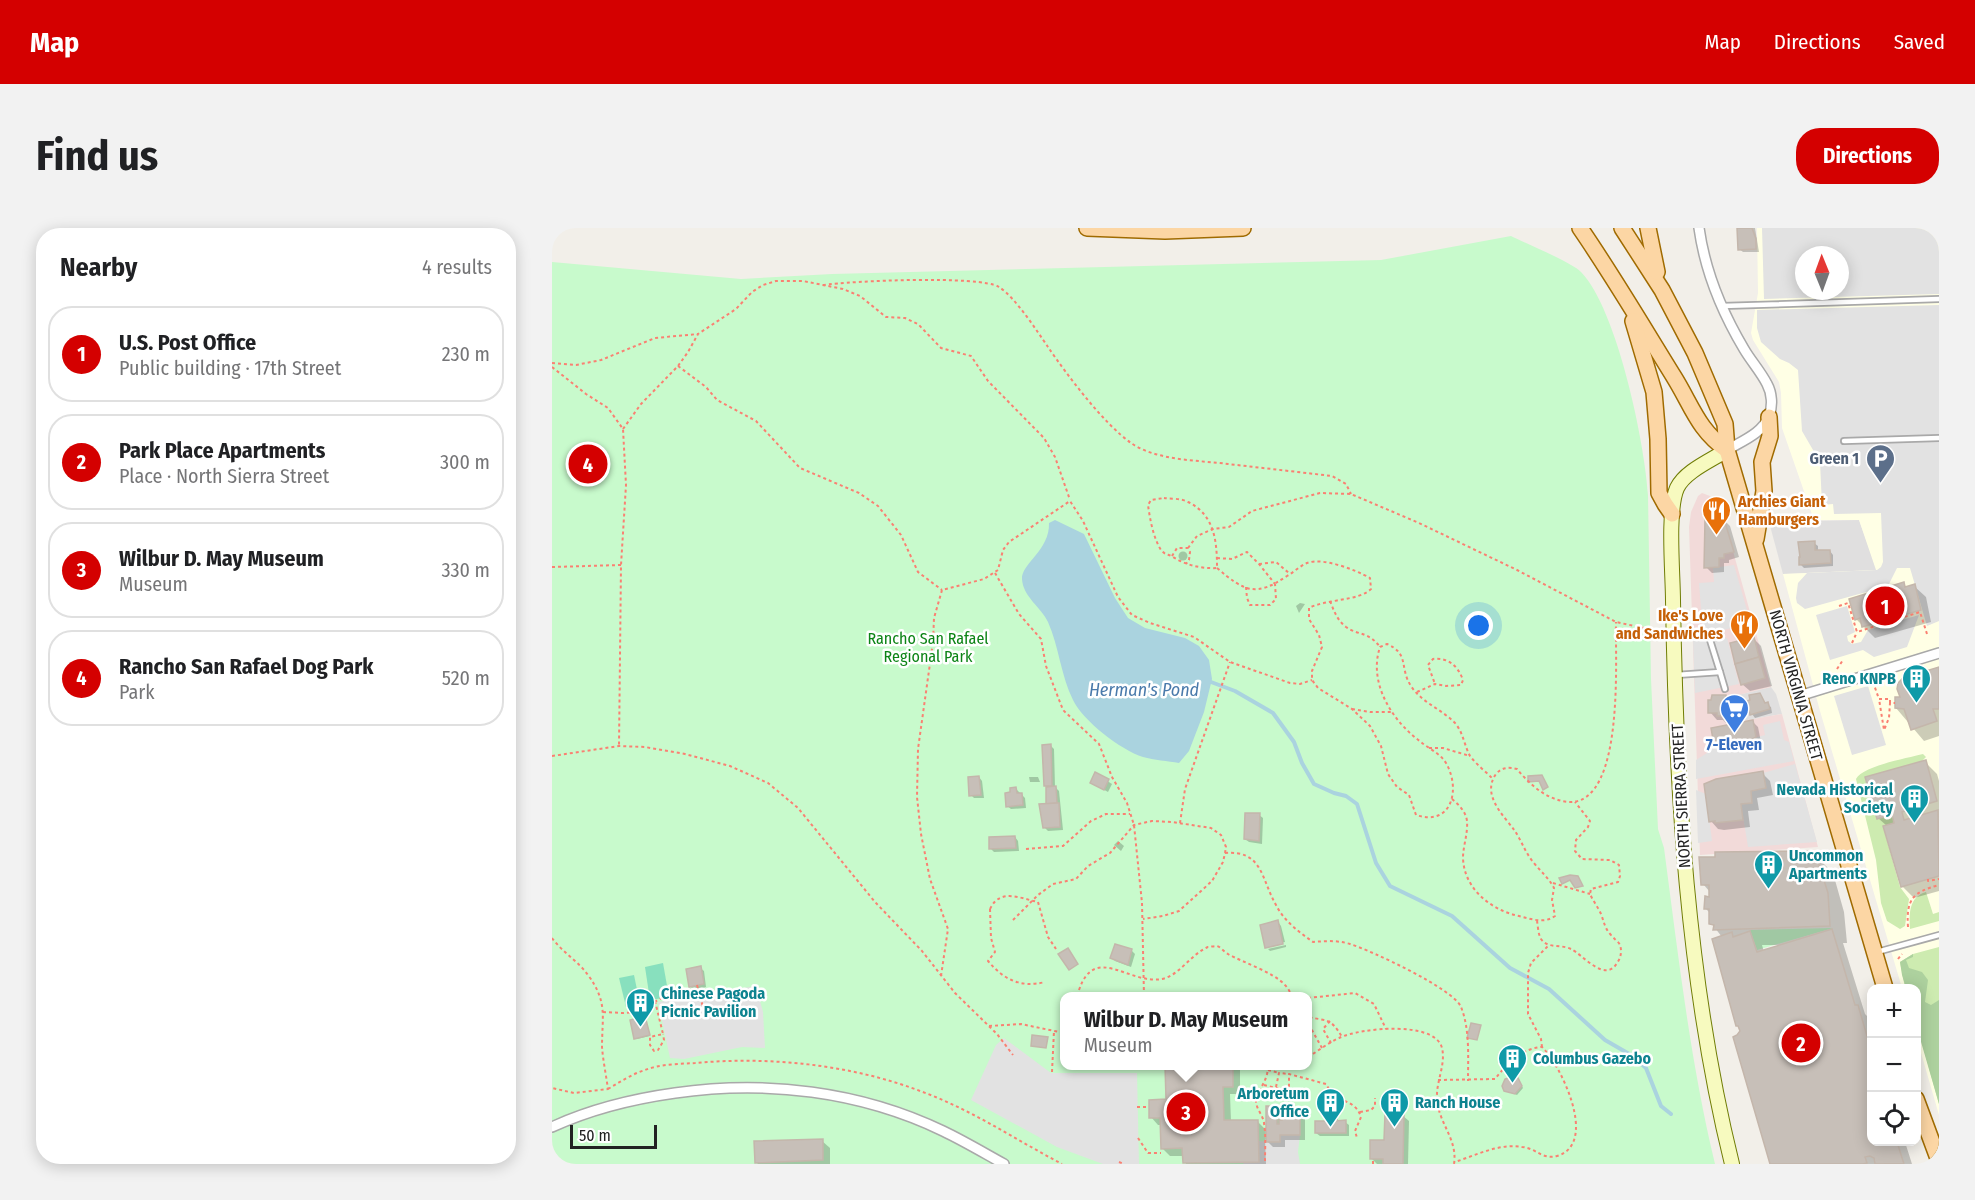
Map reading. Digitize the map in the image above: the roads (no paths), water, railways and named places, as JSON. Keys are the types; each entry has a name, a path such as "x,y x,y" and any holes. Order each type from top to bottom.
{"main road":[{"path":"1087,228 1165,231 1243,228"},
{"path":"1580,228 1683,392 1704,431 1712,440 1727,450"},
{"name":"NORTH VIRGINIA STREET","path":"1622,228 1662,290 1695,353 1725,424 1727,450 1884,984"},
{"path":"1648,228 1662,290"},
{"path":"1627,301 1654,392 1659,493 1672,513"},
{"path":"1755,542 1764,491 1762,462 1770,436 1769,417"},
{"name":"NORTH SIERRA STREET","path":"1727,450 1681,481 1672,513 1674,634 1687,892 1704,1019 1732,1164"},
{"path":"1921,1110 1939,1161"}],"street":[{"path":"1699,228 1713,284 1722,306 1741,345 1767,383 1771,394 1772,406 1769,417 1758,431 1727,450"},
{"path":"1799,696 1939,652"},
{"path":"552,1127 617,1103 644,1098 716,1088 784,1088 829,1094 904,1116 942,1131 1004,1164"}],"lane":[{"path":"1722,306 1939,300"},
{"path":"1844,441 1939,438"},
{"path":"1710,640 1725,689"},
{"path":"1676,675 1720,672"},
{"path":"1874,952 1939,935"}],"water":[{"name":"Herman's Pond","path":"1055,520 1084,534 1115,598 1128,618 1145,628 1185,638 1199,646 1209,660 1212,679 1204,712 1189,751 1179,763 1143,757 1124,748 1085,717 1073,700 1048,622 1025,591 1022,579 1026,568 1045,541 1049,523"}],"waterway":[{"path":"1211,682 1235,691 1273,713 1294,742 1302,763 1314,784 1346,796 1357,804 1376,863 1390,886 1452,916 1510,968 1549,989 1605,1040 1631,1055 1646,1068 1661,1106 1671,1114"}],"place":[{"name":"Rancho San Rafael Dog Park","path":"588,464"},
{"name":"Green 1","path":"1880,484"},
{"name":"Archies Giant Hamburgers","path":"1717,536"},
{"name":"U.S. Post Office","path":"1885,606"},
{"name":"Ike's Love and Sandwiches","path":"1744,650"},
{"name":"Reno KNPB","path":"1917,704"},
{"name":"7-Eleven","path":"1734,734"},
{"name":"Nevada Historical Society","path":"1914,824"},
{"name":"Uncommon Apartments","path":"1768,890"},
{"name":"Chinese Pagoda Picnic Pavilion","path":"640,1028"},
{"name":"Park Place Apartments","path":"1801,1043"},
{"name":"Columbus Gazebo","path":"1512,1084"},
{"name":"Wilbur D. May Museum","path":"1186,1112"},
{"name":"Arboretum Office","path":"1330,1128"},
{"name":"Ranch House","path":"1394,1128"}],"park label":[{"name":"Rancho San Rafael Regional Park","path":"928,647"}]}
